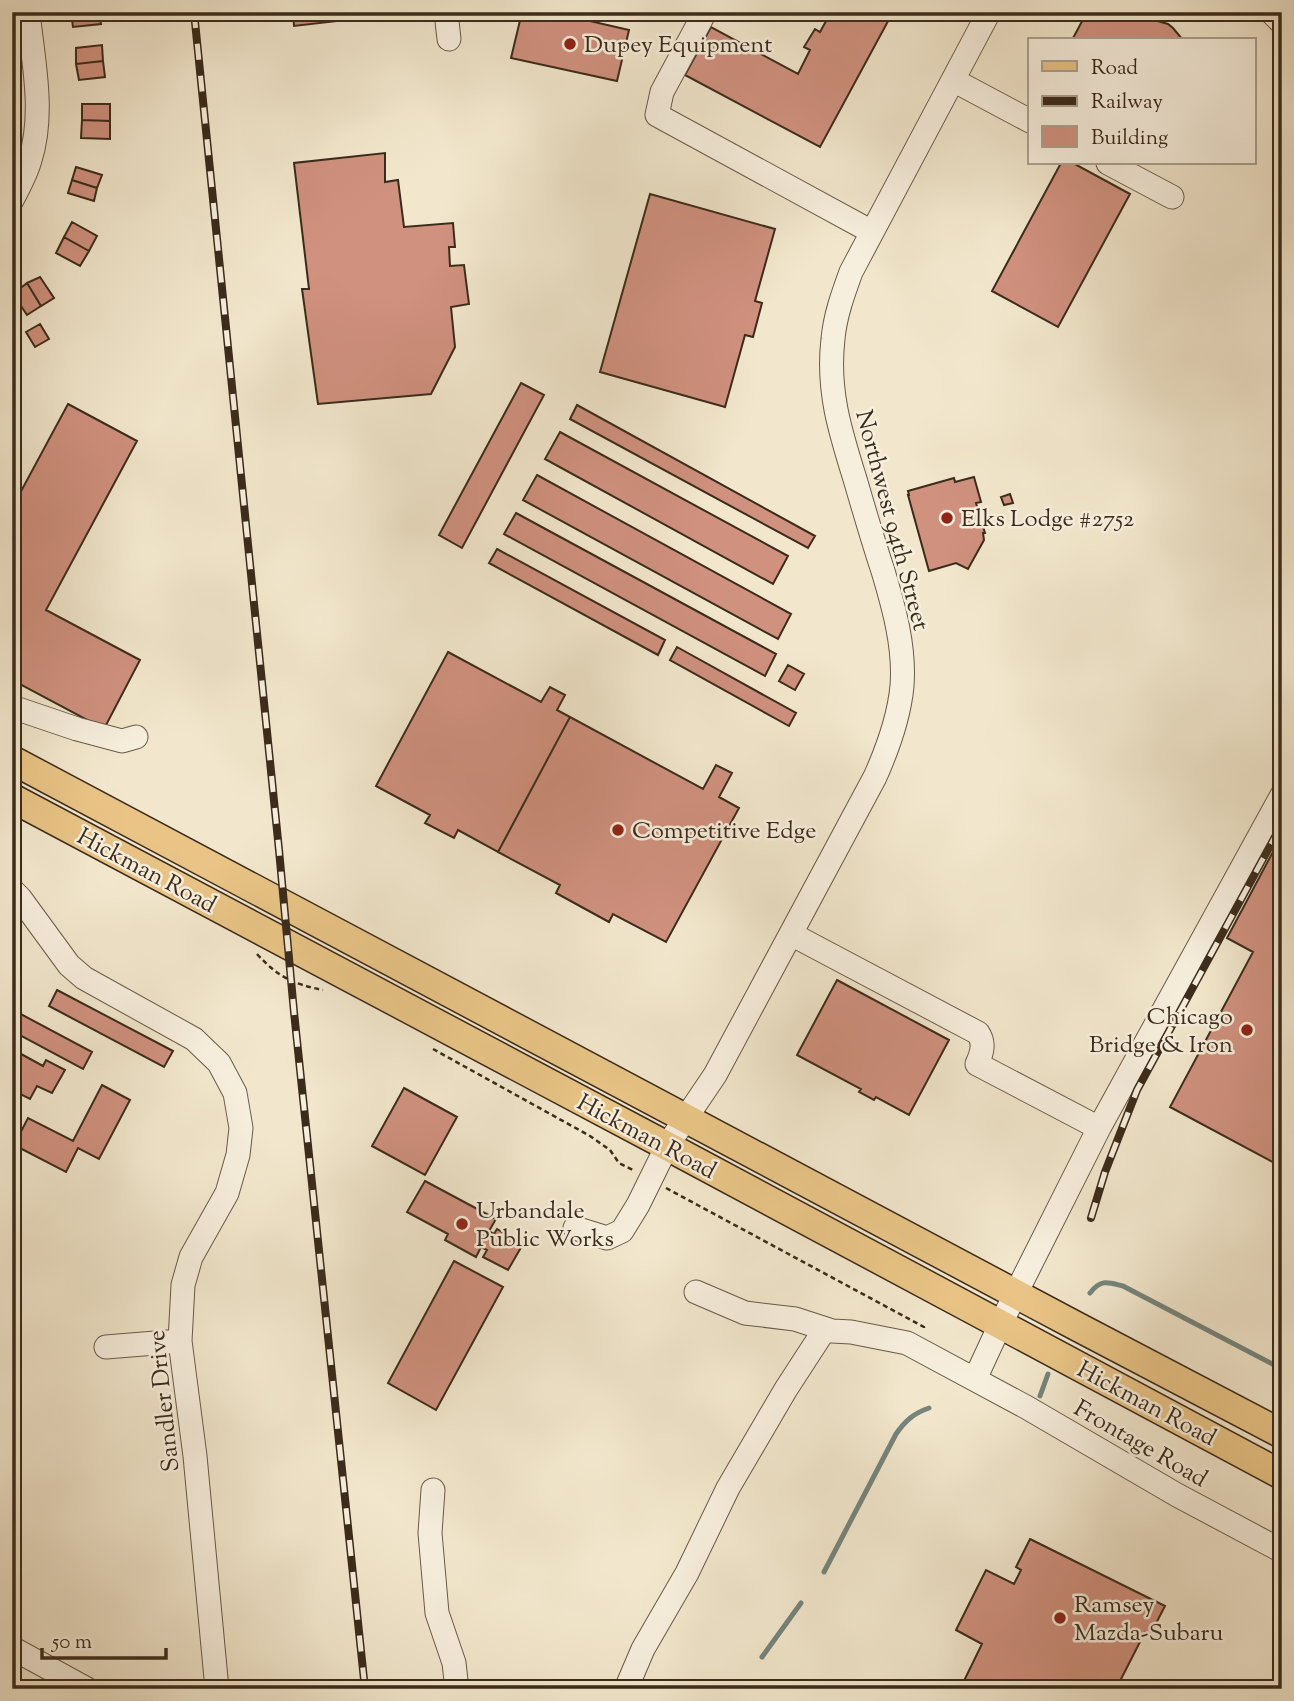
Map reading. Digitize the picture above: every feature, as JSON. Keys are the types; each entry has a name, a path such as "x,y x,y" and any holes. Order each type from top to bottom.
{"main road":[{"name":"Hickman Road","path":"12,760 1282,1434"},
{"name":"Hickman Road","path":"12,798 1282,1475"}],"street":[{"path":"12,200 30,160 36,136 37,105 28,12"},
{"path":"446,12 449,39"},
{"path":"705,12 662,92 657,115 872,232"},
{"name":"Northwest 94th Street","path":"575,1228 607,1238 622,1231 667,1146 715,1075 875,778 888,749 898,717 902,660 897,624 833,398 833,337 840,302 851,272 989,12"},
{"path":"1271,12 1282,23"},
{"path":"953,80 1028,120"},
{"path":"1110,164 1172,197"},
{"path":"12,708 122,741 136,737"},
{"path":"975,1379 1100,1128 1282,795"},
{"name":"Sandler Drive","path":"12,890 69,965 84,978 194,1039 219,1063 235,1093 241,1128 239,1155 227,1193 191,1258 183,1285 180,1342 195,1456 217,1689"},
{"path":"791,934 978,1033 983,1044 977,1064 1100,1128"},
{"name":"Frontage Road","path":"696,1292 744,1313 795,1319 825,1329 906,1343 1282,1551"},
{"path":"626,1689 643,1649 687,1573 728,1488 825,1329"},
{"path":"106,1347 180,1342"},
{"path":"433,1490 430,1533 437,1613 454,1663 457,1689"},
{"path":"12,1648 87,1689"}],"path":[{"path":"257,955 276,974 304,987 332,992"},
{"path":"431,1048 590,1136 610,1150 619,1163 924,1327 914,1347"}],"building":[{"path":"71,12 99,12 101,24 73,27"},
{"path":"293,12 372,12 373,17 294,26"},
{"name":"Dupey Equipment","path":"522,12 551,12 629,30 617,81 511,58"},
{"path":"831,12 893,12 820,147 685,75 711,27 798,74 810,50 804,47 815,29 820,32"},
{"path":"1087,12 1131,12 1147,21 1168,24 1181,38 1073,38"},
{"path":"102,45 103,61 76,64 76,48"},
{"path":"103,61 105,77 79,80 76,64"},
{"path":"82,104 110,104 110,121 82,120"},
{"path":"82,120 110,121 110,139 81,138"},
{"path":"385,153 385,182 398,180 404,227 453,223 455,247 449,247 450,266 464,265 469,304 451,307 455,347 431,394 318,404 302,289 309,289 294,163"},
{"path":"1060,164 1075,164 1130,194 1058,327 992,291"},
{"path":"76,167 102,175 97,188 72,180"},
{"path":"72,180 97,188 94,201 68,193"},
{"path":"650,194 775,229 755,301 762,303 753,337 745,335 725,407 600,372"},
{"path":"72,222 97,236 89,251 64,237"},
{"path":"64,237 89,251 80,266 56,253"},
{"path":"40,277 54,298 41,306 27,283"},
{"path":"27,283 41,306 27,315 13,294"},
{"path":"40,324 49,339 35,347 26,332"},
{"path":"521,383 544,395 462,548 439,535"},
{"path":"68,404 137,441 46,610 140,660 104,729 12,680 12,508"},
{"path":"577,405 815,536 808,548 570,419"},
{"path":"560,432 788,556 773,584 545,459"},
{"path":"537,475 791,614 778,639 523,500"},
{"name":"Elks Lodge #2752","path":"974,477 981,502 976,503 985,533 984,540 968,569 956,563 929,571 908,491 954,478 955,482"},
{"path":"1010,494 1013,503 1004,505 1001,497"},
{"path":"516,513 776,654 765,676 504,534"},
{"path":"497,549 665,640 658,655 489,563"},
{"path":"677,647 796,713 789,726 670,660"},
{"path":"448,652 541,702 550,687 565,695 557,710 570,717 498,852 458,830 454,838 425,823 430,815 376,786"},
{"path":"788,665 804,674 795,690 779,681"},
{"name":"Competitive Edge","path":"570,717 703,789 716,765 732,773 719,797 739,808 666,942 613,914 609,922 556,893 560,885 498,852"},
{"name":"Chicago Bridge & Iron","path":"1282,835 1282,1167 1170,1107 1253,952 1227,938"},
{"path":"837,980 949,1040 909,1115 876,1097 874,1100 859,1092 861,1089 797,1055"},
{"path":"57,990 173,1051 164,1067 49,1006"},
{"path":"15,1011 92,1052 83,1069 12,1031 12,1016"},
{"path":"12,1049 43,1066 46,1060 65,1070 52,1093 37,1086 30,1099 12,1090"},
{"path":"102,1085 130,1100 99,1159 78,1148 66,1172 14,1145 28,1118 73,1141"},
{"path":"404,1088 457,1117 425,1175 372,1146"},
{"name":"Urbandale Public Works","path":"425,1181 496,1219 489,1231 494,1234 497,1229 523,1244 508,1270 483,1257 487,1250 481,1247 476,1257 445,1240 448,1234 407,1212"},
{"path":"454,1261 503,1287 436,1410 388,1383"},
{"name":"Ramsey Mazda-Subaru","path":"1030,1539 1165,1606 1150,1635 1145,1632 1116,1689 960,1689 982,1644 956,1630 986,1570 1014,1584 1021,1570 1016,1567"}],"waterway":[{"path":"1090,1293 1098,1285 1105,1283 1123,1286 1282,1369"},
{"path":"1040,1396 1048,1374"},
{"path":"824,1572 896,1434 910,1418 929,1408"},
{"path":"762,1657 801,1603"}],"railway":[{"path":"194,12 365,1689"},
{"path":"1091,1218 1105,1172 1137,1090 1282,824"}],"place":[{"name":"Dupey Equipment","path":"570,44"},
{"name":"Elks Lodge #2752","path":"947,518"},
{"name":"Competitive Edge","path":"618,830"},
{"name":"Chicago Bridge & Iron","path":"1247,1030"},
{"name":"Urbandale Public Works","path":"462,1224"},
{"name":"Ramsey Mazda-Subaru","path":"1060,1618"}]}
